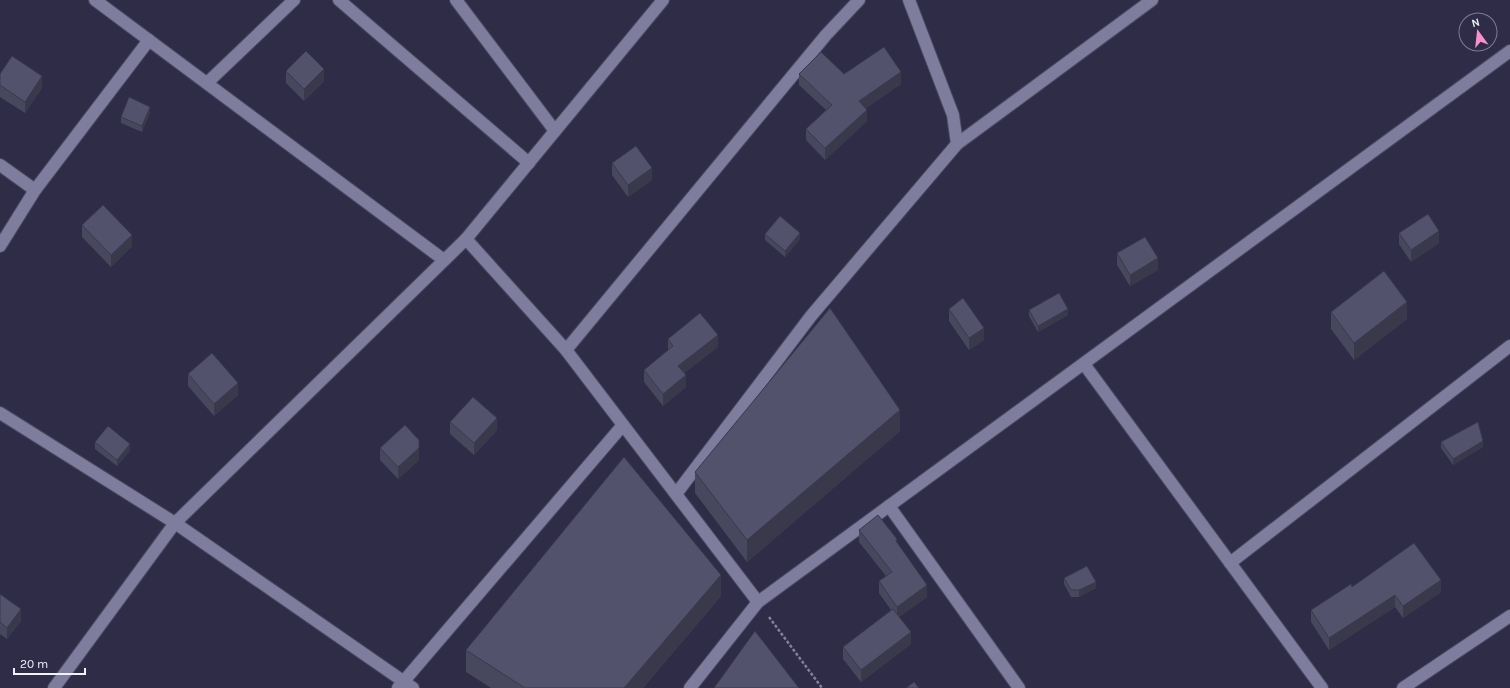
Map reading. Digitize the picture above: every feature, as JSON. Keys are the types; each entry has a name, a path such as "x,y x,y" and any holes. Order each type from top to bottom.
{"street":[{"path":"95,0 444,260"},
{"path":"207,84 294,0"},
{"path":"339,0 529,163"},
{"path":"456,0 555,131"},
{"path":"54,688 175,523 466,239 663,0"},
{"path":"566,350 826,35 859,0"},
{"path":"909,0 953,115 957,144"},
{"path":"676,494 811,316 957,144 1152,0"},
{"path":"0,246 35,190 149,40"},
{"path":"690,688 758,602 1510,51"},
{"path":"0,165 35,190"},
{"path":"466,239 566,350 758,602"},
{"path":"1230,563 1510,346"},
{"path":"1084,364 1322,688"},
{"path":"0,413 175,523 404,686 623,425"},
{"path":"889,506 1019,688"},
{"path":"1403,688 1510,616"}],"path":[{"path":"758,602 822,688"}],"building":[{"path":"884,47 901,72 859,101 867,110 825,148 806,129 832,105 799,74 821,52 844,74"},
{"path":"306,51 324,69 304,89 286,71"},
{"path":"12,56 42,76 25,102 0,85 0,74"},
{"path":"129,97 150,107 142,126 121,117"},
{"path":"636,146 652,168 628,185 612,163"},
{"path":"103,205 132,235 111,255 82,225"},
{"path":"1428,214 1439,231 1411,250 1399,233"},
{"path":"780,216 800,233 785,251 765,234"},
{"path":"1145,237 1158,258 1130,275 1117,253"},
{"path":"1384,271 1407,302 1354,343 1331,312"},
{"path":"1059,293 1068,309 1038,326 1029,310"},
{"path":"963,298 984,328 969,338 949,309"},
{"path":"830,308 900,410 747,540 695,472"},
{"path":"700,313 718,335 678,366 686,375 663,394 644,370 673,346 668,339"},
{"path":"212,353 238,383 214,404 188,374"},
{"path":"473,397 497,418 474,443 450,422"},
{"path":"1478,422 1483,441 1453,459 1441,442"},
{"path":"405,425 419,440 419,448 398,467 380,448"},
{"path":"108,426 130,444 117,460 95,442"},
{"path":"624,457 721,575 624,688 525,688 466,650"},
{"path":"878,515 897,539 896,541 927,585 897,607 879,581 892,572 859,530"},
{"path":"1414,543 1441,580 1403,606 1395,595 1329,638 1311,610 1351,584 1352,587"},
{"path":"1087,566 1096,582 1079,590 1071,590 1064,578"},
{"path":"0,594 21,609 7,628 0,622"},
{"path":"893,609 911,632 861,670 843,647"},
{"path":"755,631 799,688 714,688"},
{"path":"914,682 919,688 906,688"}]}
